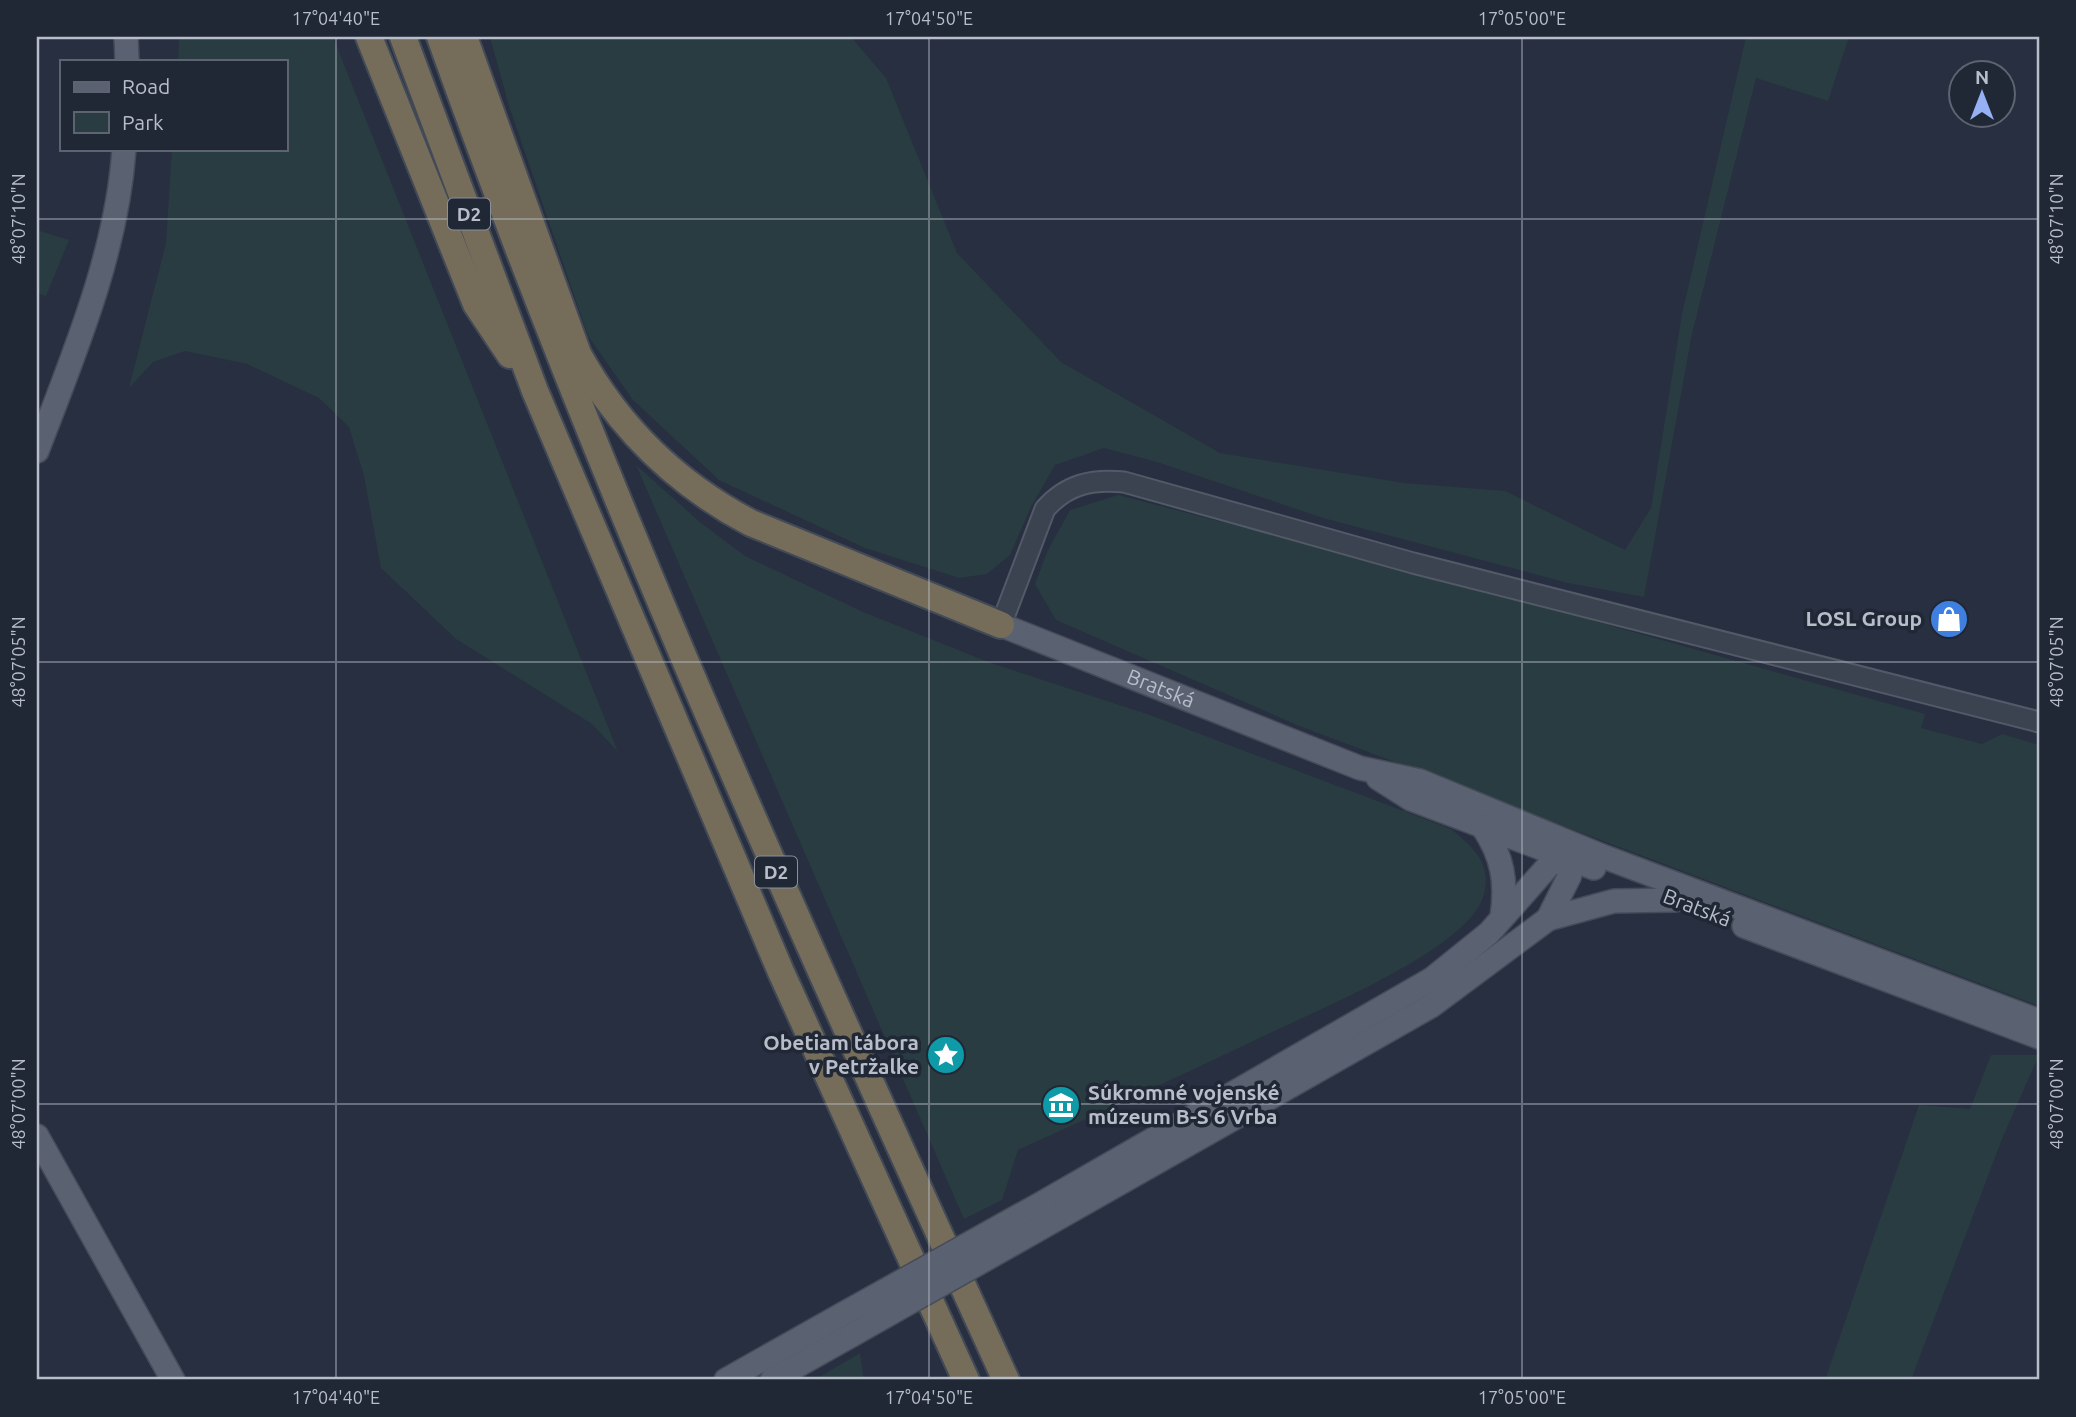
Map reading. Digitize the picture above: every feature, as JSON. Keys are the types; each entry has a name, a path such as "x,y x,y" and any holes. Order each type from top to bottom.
{"highway":[{"path":"369,37 476,304 535,391"},
{"name":"D2","path":"403,37 535,391 781,972 966,1380"},
{"name":"D2","path":"440,37 560,357 776,872 1006,1380"},
{"path":"464,37 578,354 599,391 645,447 677,476 715,504 785,540 1002,625"}],"main road":[{"path":"125,37 127,60"},
{"path":"37,451 93,297 110,237 124,150"},
{"name":"Bratská","path":"1002,625 1360,768 1411,799 2039,1037"},
{"name":"Bratská","path":"1360,768 1420,781 1602,856 2039,1021"},
{"path":"1483,827 1496,846 1503,865 1502,917"},
{"path":"1546,831 1562,845 1571,870 1568,883 1548,919"},
{"path":"1048,1211 1432,979 1468,953 1550,864 1567,858 1602,856"},
{"path":"726,1380 847,1325 1048,1211 1431,1006 1548,919 1614,901 1675,900"},
{"path":"37,1136 173,1380"},
{"path":"772,1380 847,1325"}],"street":[{"path":"1002,625 1045,509 1055,498 1082,483 1113,481 1413,563 2039,722"}],"green space":[{"path":"179,37 333,37 618,752 592,724 456,639 381,568 364,476 349,427 319,398 247,364 185,351 153,362 129,388 166,243 172,150 287,150 287,60 178,60"},
{"path":"490,37 851,37 886,78 957,253 1061,362 1220,453 1404,483 1505,491 1625,550 1651,508 1682,314 1746,37 1849,37 1828,101 1756,78 1692,334 1644,597 1568,583 1323,518 1157,462 1104,448 1055,465 1031,507 1010,555 987,574 959,578 865,548 719,480 633,400 588,336 509,106"},
{"path":"37,230 69,240 46,296 37,293"},
{"path":"636,465 701,523 745,556 863,612 991,663 1150,715 1451,829 1474,851 1484,868 1486,877 1482,900 1469,920 1446,940 1384,978 1317,1012 1018,1150 1002,1200 964,1219"},
{"path":"1118,495 1473,587 1925,714 1921,728 1982,744 2002,734 2039,745 2039,1006 1297,725 1056,620 1035,584 1047,552 1070,510"},
{"path":"1991,1055 2039,1055 2002,1139 1911,1380 1825,1380 1919,1105 1970,1109"},
{"path":"860,1353 864,1380 814,1380"}],"place":[{"name":"LOSL Group","path":"1949,619"},
{"name":"Obetiam tábora v Petržalke","path":"946,1055"},
{"name":"Súkromné vojenské múzeum B-S 6 Vrba","path":"1061,1105"}]}
